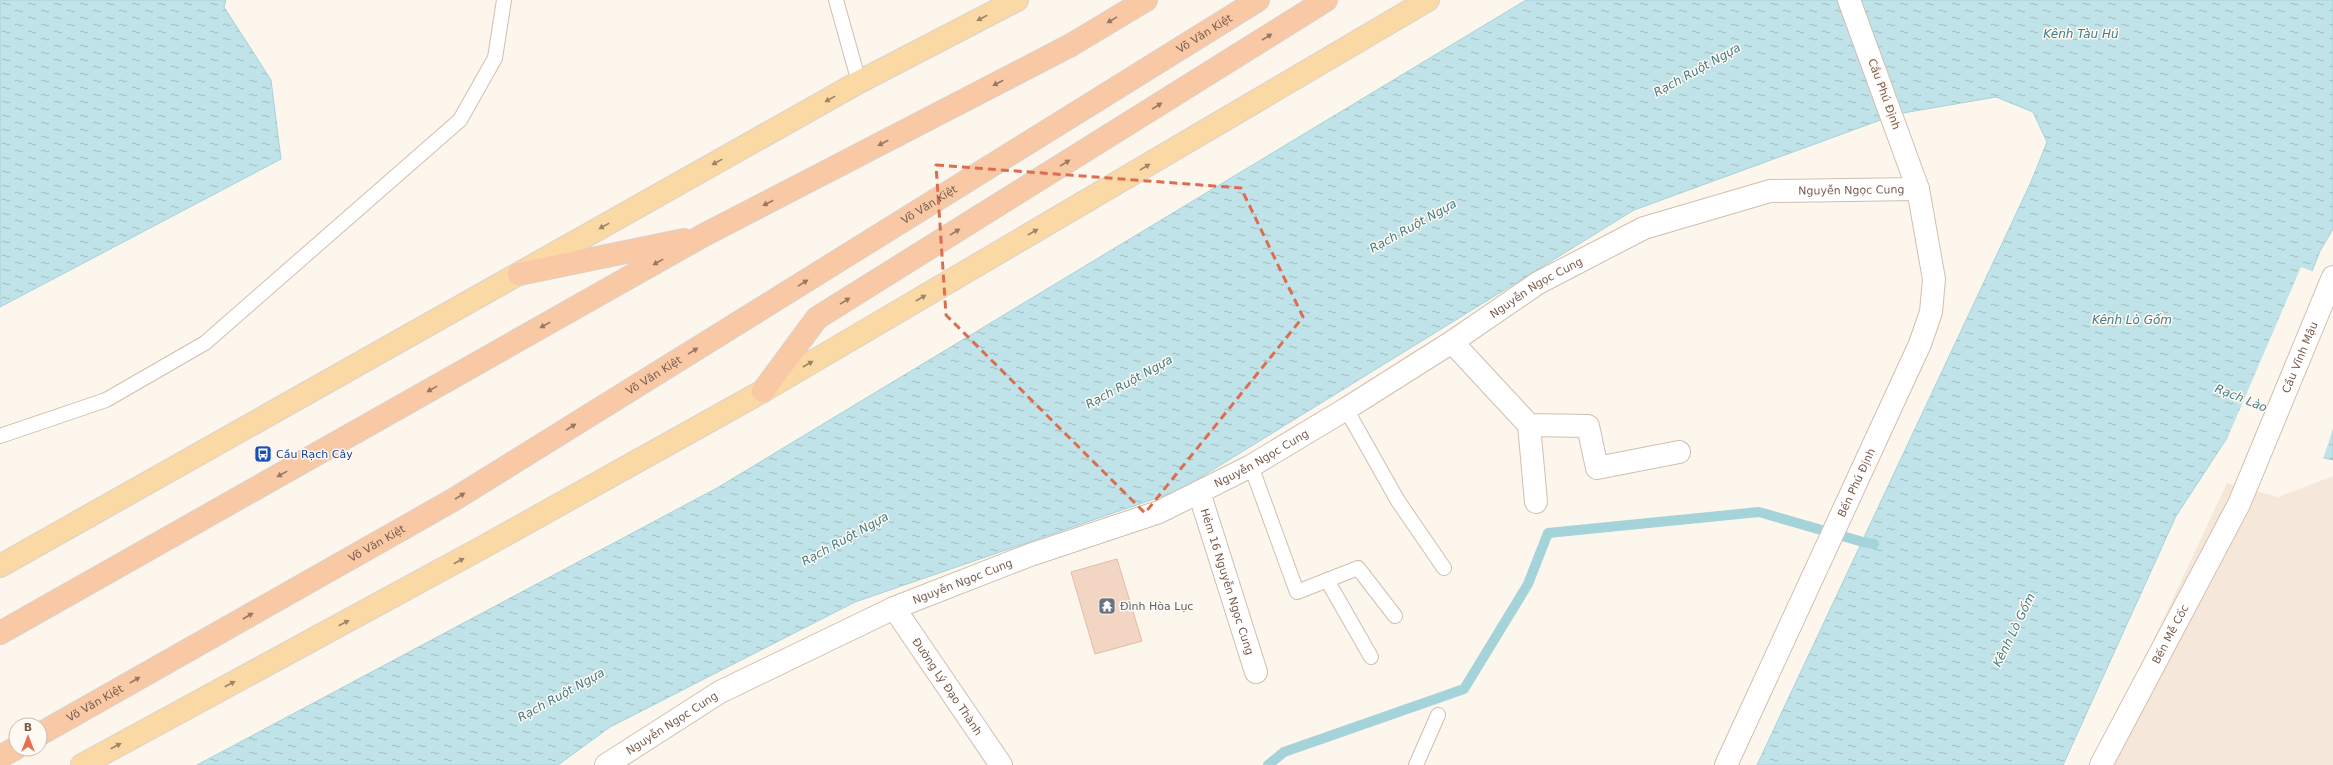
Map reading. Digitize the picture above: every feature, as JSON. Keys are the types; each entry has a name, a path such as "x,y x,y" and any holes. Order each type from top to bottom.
{"highway":[{"path":"0,633 704,236 1071,45 1146,0"},
{"name":"Võ Văn Kiệt","path":"48,729 453,500 1258,0"},
{"path":"763,391 817,318 1326,0"},
{"path":"520,274 704,236"}],"main road":[{"path":"0,566 859,82 1017,0"},
{"path":"82,765 485,546 763,391 1428,0"}],"street":[{"name":"Cầu Phú Định","path":"1849,0 1918,189"},
{"name":"Nguyễn Ngọc Cung","path":"606,765 720,692 894,608 1030,555 1159,512 1251,466 1346,409 1452,342 1538,283 1644,228 1770,191 1918,189"},
{"name":"Bến Phú Định","path":"1726,765 1813,571 1920,344 1931,312 1934,279 1918,189"},
{"name":"Cầu Vĩnh Mậu","path":"2239,504 2333,277"},
{"path":"1452,342 1529,425 1536,502"},
{"path":"1529,425 1588,426 1596,468 1679,452"},
{"name":"Hẻm 16 Nguyễn Ngọc Cung","path":"1199,492 1256,672"},
{"name":"Bến Mễ Cốc","path":"2101,765 2239,504"},
{"name":"Đường Lý Đạo Thành","path":"894,608 1001,765"}],"lane":[{"path":"0,436 106,400 205,343 460,120 495,58 504,0"},
{"path":"836,0 859,82"},
{"path":"1346,409 1398,501 1444,568"},
{"path":"1251,466 1297,592 1358,568 1395,616"},
{"path":"1327,580 1371,657"},
{"path":"1416,765 1438,715"}],"highlighted area":[{"path":"936,165 1241,188 1303,317 1145,513 946,315"}],"shaded area":[{"path":"2333,476 2333,765 2095,765 2227,483 2278,497"}],"water":[{"path":"0,0 226,0 224,7 271,80 281,159 0,307"},
{"path":"1526,0 2333,0 2333,229 2320,251 2268,384 2333,412 2333,460 2229,435 2176,516 2063,765 1757,765 2031,182 2047,142 2033,112 1996,97 1897,114 1634,210 1180,490 855,602 610,727 558,765 197,765 717,488"}],"pier":[{"path":"2301,267 2314,272 2271,383 2333,409 2333,429 2323,459 2230,437 2224,446"}],"building":[{"name":"Đình Hòa Lục","path":"1117,559 1142,641 1095,654 1071,572"}],"waterway":[{"path":"1268,765 1284,752 1464,689 1528,584 1548,533 1759,512 1874,544"}],"place":[{"name":"Cầu Rạch Cây","path":"263,454"},
{"name":"Đình Hòa Lục","path":"1107,606"}],"water label":[{"name":"Kênh Tàu Hủ","path":"2081,34"},
{"name":"Rạch Ruột Ngựa","path":"1697,70"},
{"name":"Rạch Ruột Ngựa","path":"1413,226"},
{"name":"Kênh Lò Gốm","path":"2132,320"},
{"name":"Rạch Ruột Ngựa","path":"1129,382"},
{"name":"Rạch Lào","path":"2241,398"},
{"name":"Rạch Ruột Ngựa","path":"845,539"},
{"name":"Kênh Lò Gốm","path":"2014,630"},
{"name":"Rạch Ruột Ngựa","path":"561,695"}]}
